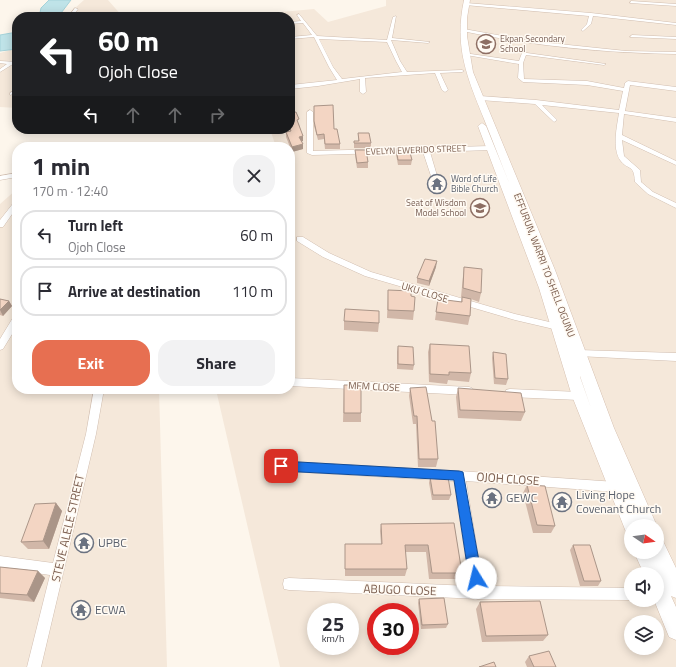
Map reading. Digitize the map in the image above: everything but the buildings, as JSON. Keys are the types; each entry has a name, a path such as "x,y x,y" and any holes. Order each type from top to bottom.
{"main road":[{"name":"EFFURUN, WARRI TO SHELL OGUNU","path":"464,1 464,30 469,72 480,98 545,288 578,396 629,519"},
{"name":"EFFURUN, WARRI TO SHELL OGUNU","path":"464,1 458,25 462,71 490,148 501,162 549,270 606,428 645,519"},
{"path":"660,559 676,630"}],"street":[{"path":"508,7 509,0"},
{"path":"673,0 676,4"},
{"path":"464,1 508,7 527,6 676,24"},
{"path":"631,2 676,4"},
{"path":"583,30 589,24 591,14"},
{"path":"299,15 315,36 331,66 341,80"},
{"path":"395,17 390,40 398,61 405,72"},
{"path":"295,23 304,22"},
{"path":"464,30 537,43 626,52 676,53"},
{"path":"295,38 315,36 428,42"},
{"path":"632,36 676,38"},
{"path":"466,54 521,63"},
{"path":"604,64 524,54 521,63 521,78 523,80 587,84 625,90"},
{"path":"0,62 12,63"},
{"path":"0,71 12,64"},
{"path":"295,87 318,85 341,80 405,72 462,71"},
{"path":"437,72 445,90"},
{"path":"362,77 363,92"},
{"path":"676,89 628,83 625,90 620,136 622,158 637,170 638,182 645,189 676,206"},
{"path":"480,98 596,108 676,120"},
{"path":"536,102 554,120"},
{"name":"EVELYN EWERIDO STREET","path":"310,112 310,152 312,153 490,148"},
{"path":"620,136 676,162"},
{"path":"426,150 435,179"},
{"path":"0,178 12,176"},
{"path":"0,225 12,209"},
{"name":"UKU CLOSE","path":"300,239 326,255 368,274 515,317 558,327"},
{"path":"0,348 4,333 12,324"},
{"path":"578,353 676,357"},
{"name":"MFM CLOSE","path":"295,382 477,391"},
{"path":"500,392 578,396"},
{"name":"STEVE ALELE STREET","path":"34,667 90,434 98,394"},
{"name":"OJOH CLOSE","path":"281,466 616,487"},
{"path":"459,476 478,593"},
{"path":"0,562 58,570"},
{"name":"ABUGO CLOSE","path":"289,584 478,593 624,594"}],"shaded area":[{"path":"84,0 108,0 119,12 71,12"},
{"path":"386,0 676,0 676,667 280,667 217,394 295,394 295,142 274,142 272,134 295,134 295,12 282,12 314,9 328,22 386,6"},
{"path":"12,49 12,108 0,107 0,53"},
{"path":"12,193 12,394 159,394 167,667 0,667 0,204"}],"water":[{"path":"49,0 71,0 62,12 40,12 41,8"},
{"path":"12,33 12,50 0,51 0,35"}],"place":[{"name":"Ekpan Secondary School","path":"486,44"},
{"name":"Word of Life Bible Church","path":"437,184"},
{"name":"Seat of Wisdom Model School","path":"480,208"},
{"name":"GEWC","path":"492,498"},
{"name":"Living Hope Covenant Church","path":"562,502"},
{"name":"UPBC","path":"84,543"},
{"name":"ECWA","path":"81,610"}],"route":[{"path":"281,466 459,476 476,578"}]}
